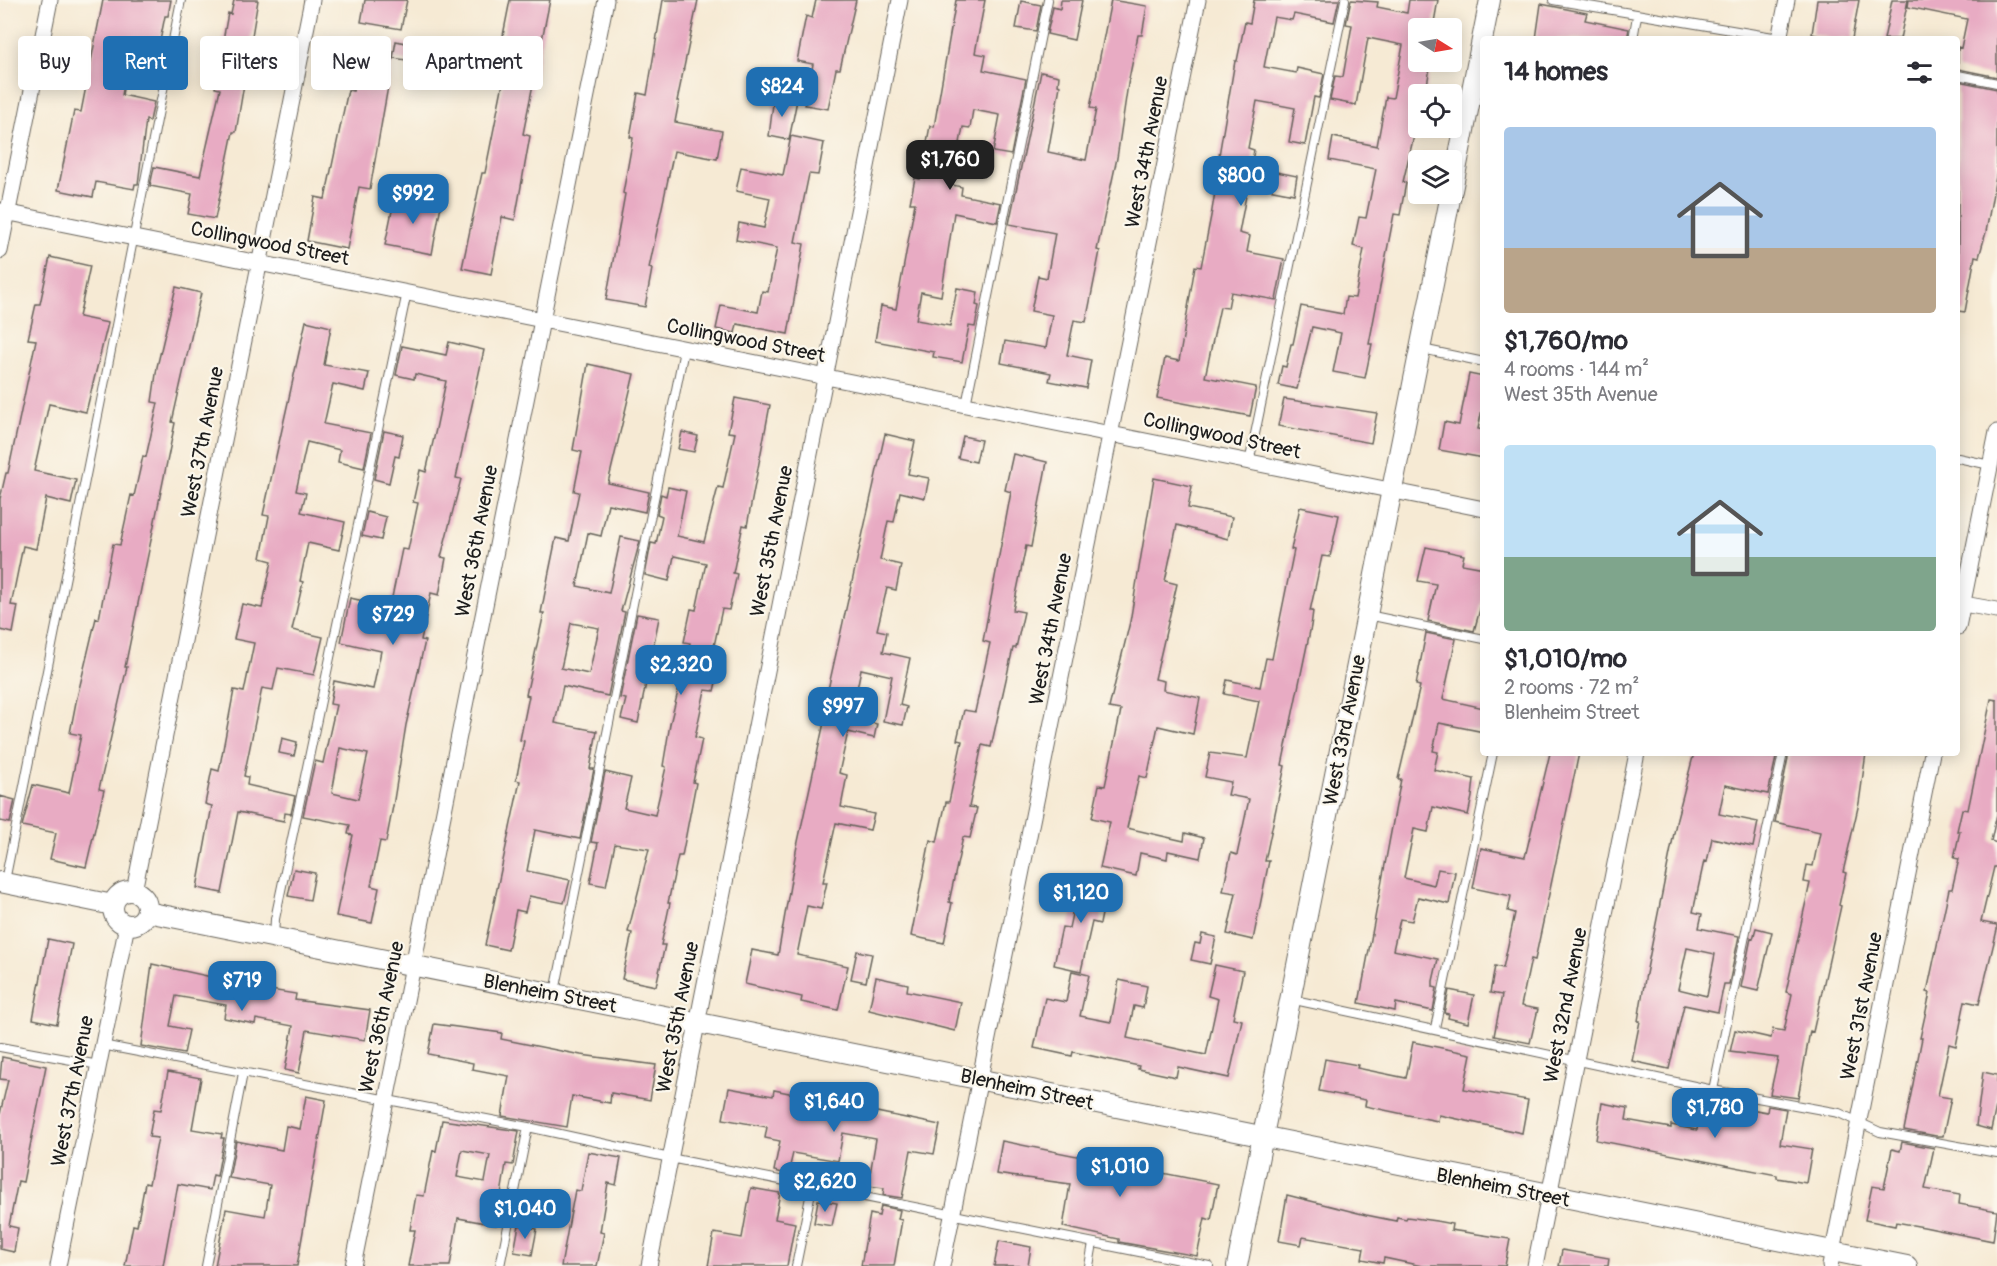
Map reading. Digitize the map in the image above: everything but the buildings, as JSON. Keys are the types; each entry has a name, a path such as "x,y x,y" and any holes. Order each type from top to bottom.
{"street":[{"path":"0,251 4,212 50,0"},
{"name":"West 37th Avenue","path":"134,891 312,0"},
{"name":"West 36th Avenue","path":"353,1266 606,0"},
{"name":"West 35th Avenue","path":"649,1266 900,0"},
{"name":"West 34th Avenue","path":"942,1266 1198,0"},
{"name":"West 33rd Avenue","path":"1483,36 1490,0"},
{"path":"1781,36 1787,0"},
{"name":"West 33rd Avenue","path":"1460,150 1480,51"},
{"name":"West 33rd Avenue","path":"1237,1266 1450,204"},
{"name":"Collingwood Street","path":"4,212 542,319 966,407 1110,433 1249,464 1480,508"},
{"path":"1997,432 1960,603 1997,610"},
{"name":"West 32nd Avenue","path":"1535,1266 1636,756"},
{"name":"West 31st Avenue","path":"1832,1259 1931,756"},
{"path":"2,883 113,905"},
{"path":"134,891 145,899 147,912 139,923 127,925 116,918 113,905 121,894 134,891"},
{"name":"Blenheim Street","path":"147,912 981,1079 1262,1139 1548,1196 1832,1259 1907,1266"},
{"name":"West 37th Avenue","path":"58,1266 127,925"}],"lane":[{"path":"2,883 181,0"},
{"path":"966,407 1048,0"},
{"path":"1249,464 1346,0"},
{"path":"1553,0 1763,36"},
{"path":"1634,36 1637,15"},
{"path":"1960,75 1997,83"},
{"path":"274,937 275,919 407,292"},
{"path":"1420,349 1480,361"},
{"path":"555,993 684,350"},
{"path":"1960,458 1990,465"},
{"path":"1367,614 1480,638"},
{"path":"1435,1028 1491,756"},
{"path":"1713,1090 1782,756"},
{"path":"1290,999 1435,1028 1713,1090 1839,1113 1880,1132 1997,1154"},
{"path":"102,1045 528,1127 812,1187 1209,1266"},
{"path":"0,1047 99,1065"},
{"path":"206,1266 243,1073"},
{"path":"500,1266 528,1127"},
{"path":"796,1266 812,1187"},
{"path":"1089,1266 1093,1243"}]}
